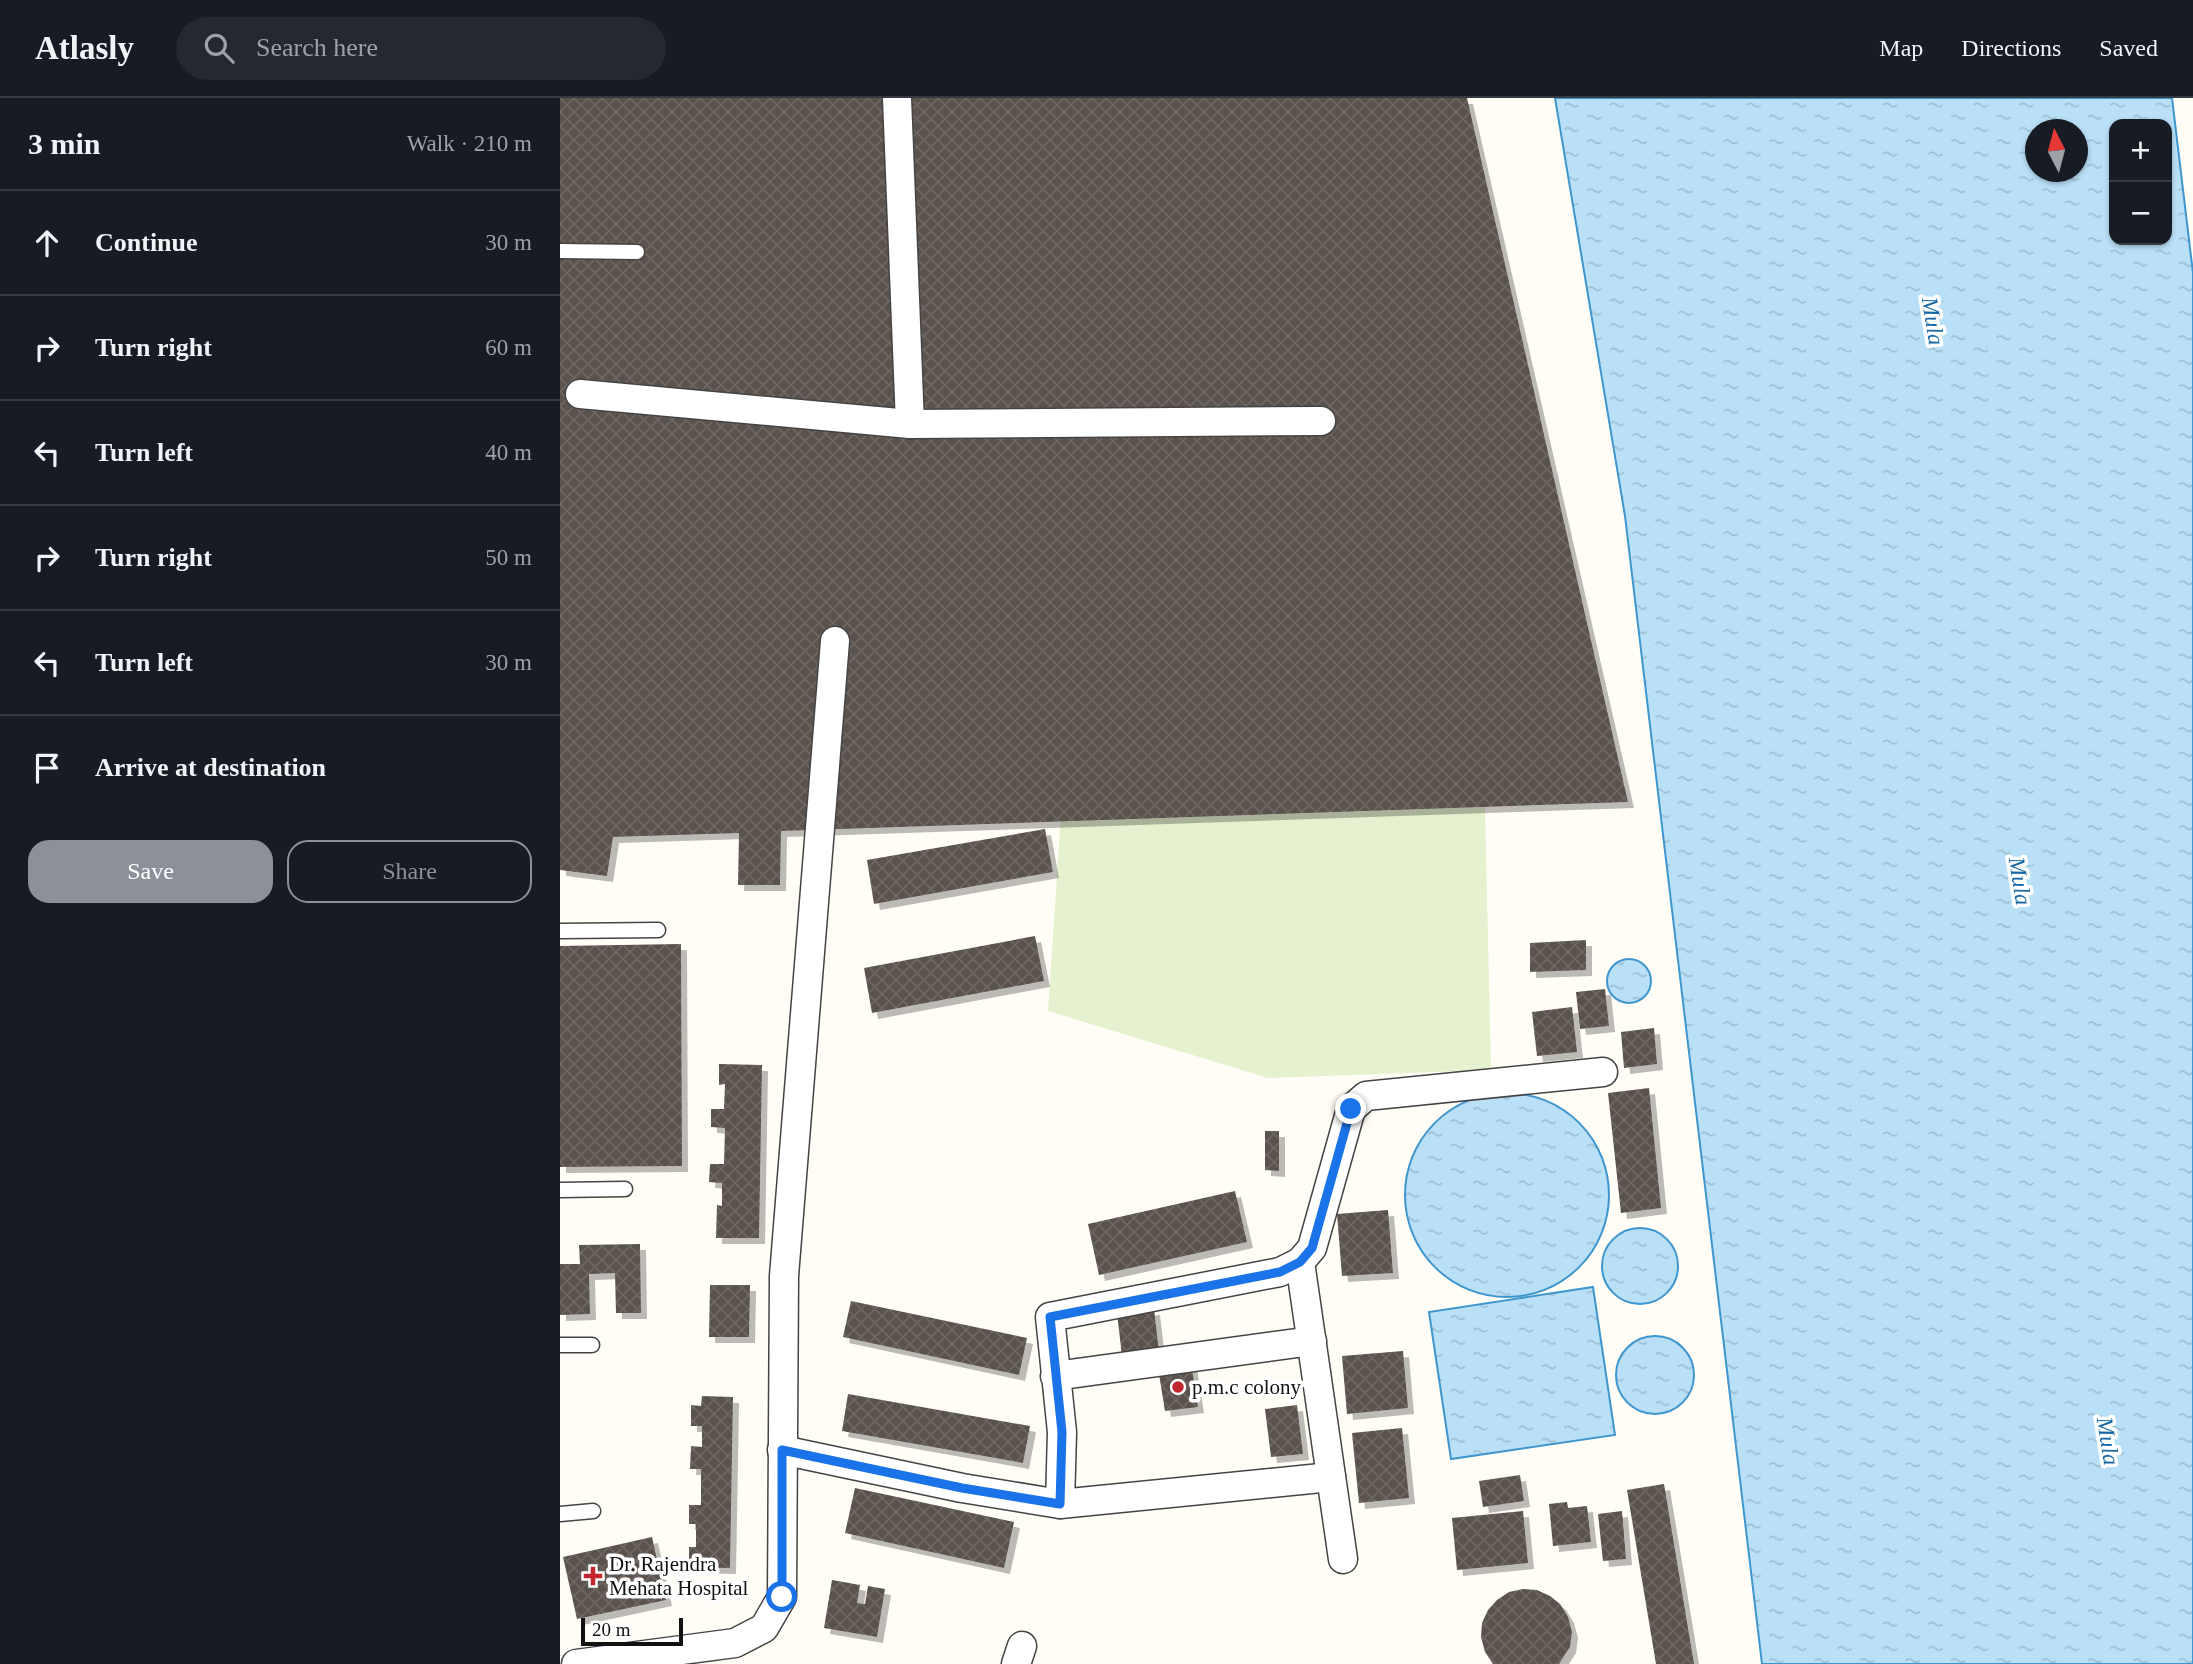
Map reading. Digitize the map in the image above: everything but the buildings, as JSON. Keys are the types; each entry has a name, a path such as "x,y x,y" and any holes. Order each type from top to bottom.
{"street":[{"path":"897,98 910,424"},
{"path":"580,394 910,424 1321,421"},
{"path":"576,1664 735,1643 764,1628 782,1597 784,1276 835,641"},
{"path":"1060,1504 1062,1432 1050,1317 1280,1272 1300,1262 1312,1248 1351,1109 1366,1097 1603,1072"},
{"path":"1300,1262 1343,1559"},
{"path":"1055,1376 1312,1341"},
{"path":"782,1450 962,1488 1060,1504 1331,1477"}],"lane":[{"path":"560,251 636,252"},
{"path":"560,931 657,930"},
{"path":"560,1190 625,1189"},
{"path":"560,1345 592,1345"},
{"path":"560,1514 593,1511"}],"green space":[{"path":"1481,632 1491,1070 1268,1078 1048,1011 1066,739"}],"water":[{"name":"Mula","path":"1555,98 2172,98 2193,273 2193,1664 1762,1664 1625,516"},
{"path":"1629,959 1644,966 1651,981 1644,996 1629,1003 1614,996 1607,981 1614,966"},
{"path":"1507,1093 1546,1101 1564,1110 1579,1123 1592,1138 1601,1156 1609,1195 1601,1234 1592,1252 1579,1267 1564,1280 1546,1289 1507,1297 1468,1289 1450,1280 1435,1267 1422,1252 1413,1234 1405,1195 1413,1156 1422,1138 1435,1123 1450,1110 1468,1101"},
{"path":"1640,1228 1655,1231 1667,1239 1675,1251 1678,1266 1675,1281 1667,1293 1655,1301 1640,1304 1625,1301 1613,1293 1605,1281 1602,1266 1605,1251 1613,1239 1625,1231"},
{"path":"1593,1287 1615,1435 1451,1459 1429,1312"},
{"path":"1655,1336 1670,1339 1687,1353 1694,1375 1691,1390 1677,1407 1655,1414 1640,1411 1623,1397 1616,1375 1619,1360 1633,1343"}],"place":[{"name":"p.m.c colony","path":"1178,1387"},
{"name":"Dr. Rajendra Mehata Hospital","path":"593,1576"}],"route":[{"path":"782,1597 782,1450 962,1488 1060,1504 1062,1432 1050,1317 1280,1272 1300,1262 1312,1248 1351,1109"}]}
